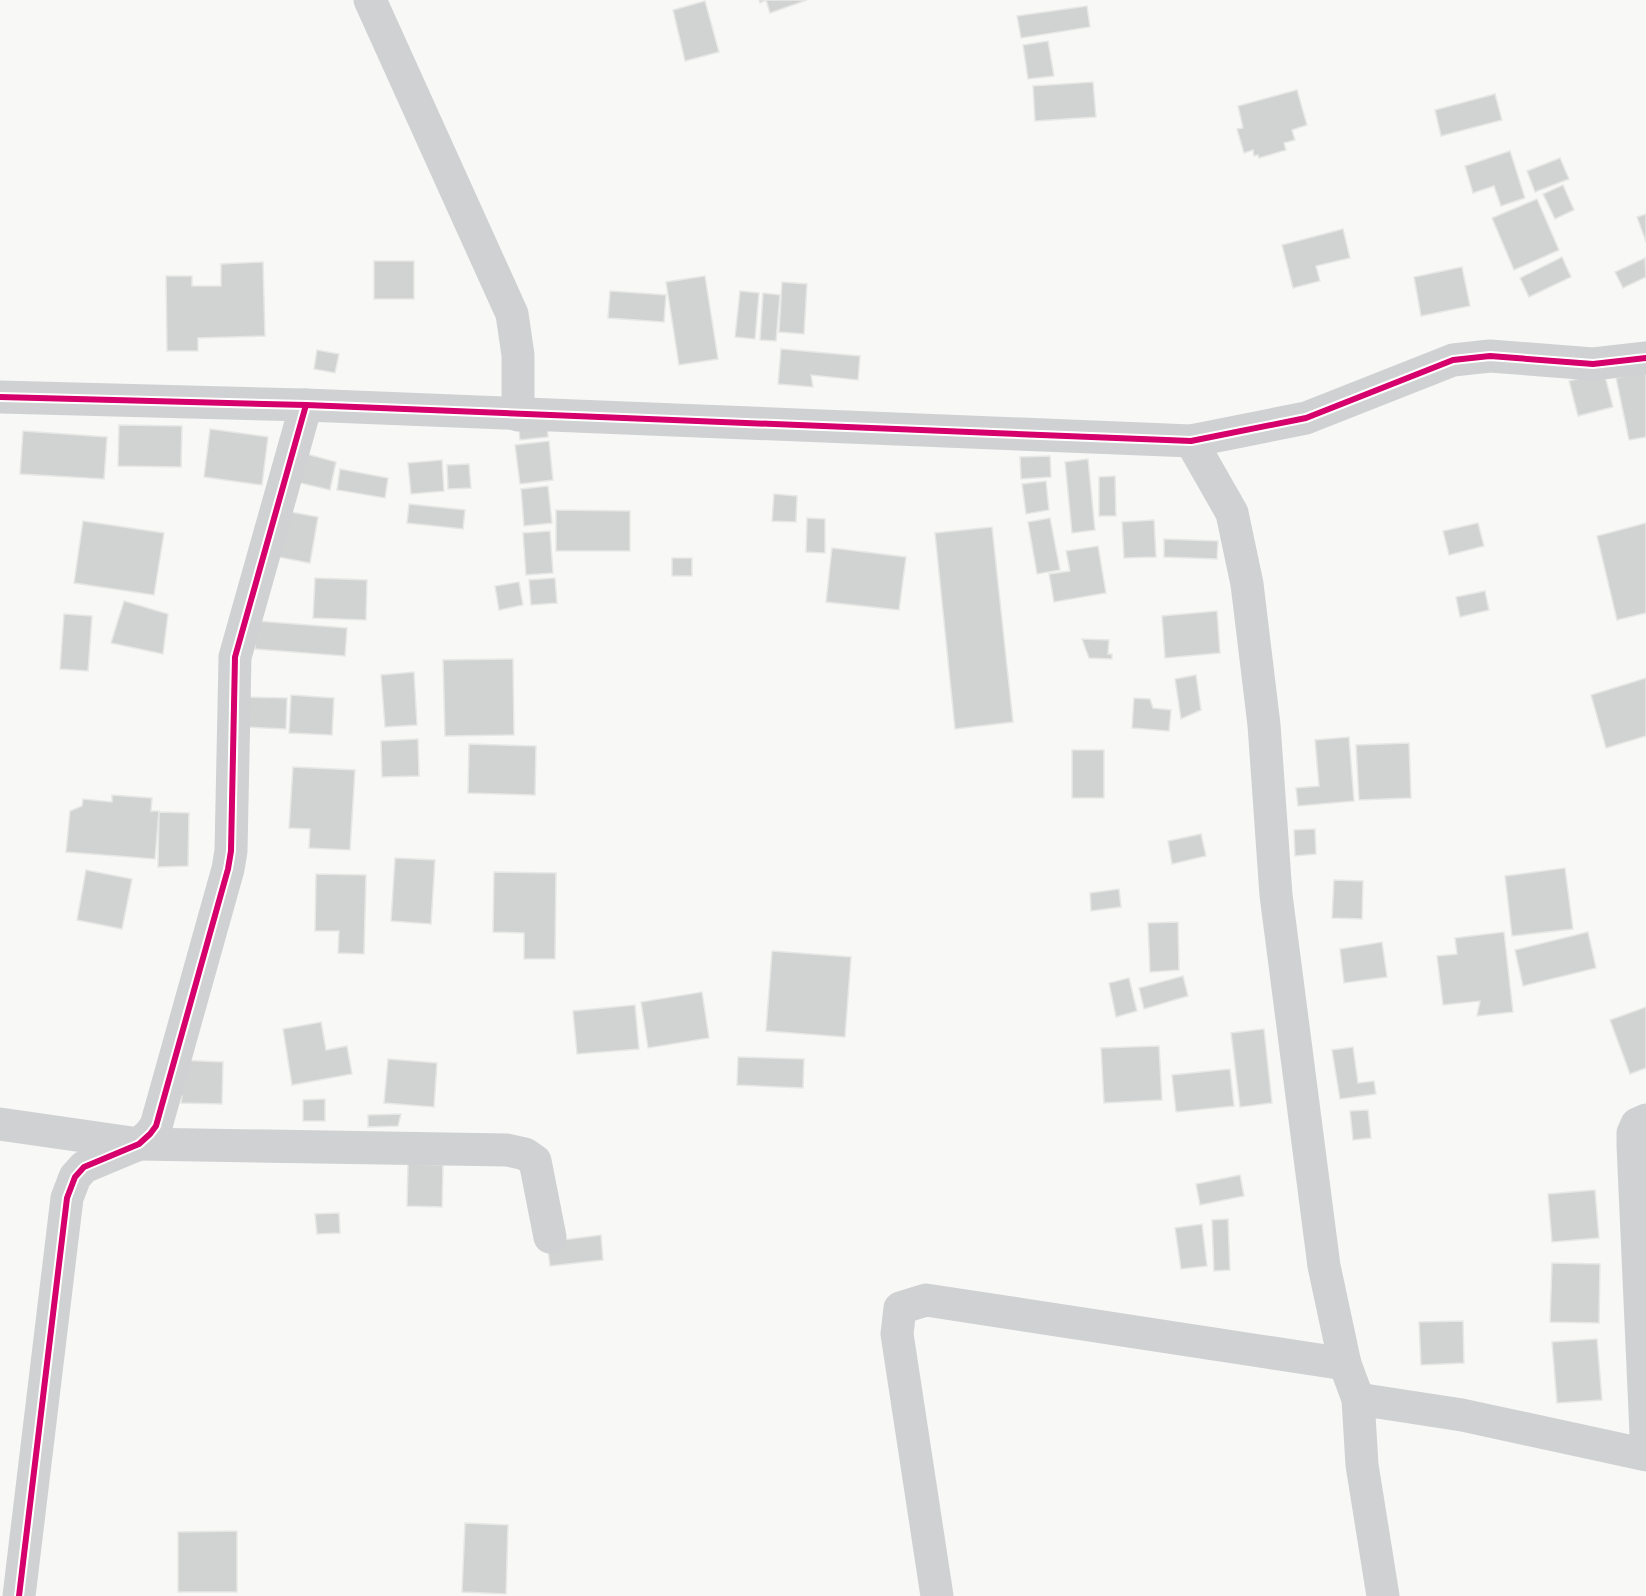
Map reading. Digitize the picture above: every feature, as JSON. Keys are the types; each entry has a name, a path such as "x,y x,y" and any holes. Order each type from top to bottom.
{"street":[{"path":"370,0 512,314 518,355 518,415"},
{"path":"0,398 306,405 1191,441 1306,418 1453,360 1490,356 1593,364 1646,358"},
{"path":"19,1596 67,1198 75,1177 84,1167 139,1144 156,1126 228,869 231,851 235,657 306,405"},
{"path":"1191,441 1232,513 1247,584 1264,725 1276,895 1324,1266 1345,1364 1358,1399 1362,1465 1383,1596"},
{"path":"1646,1120 1637,1124 1633,1133 1646,1434"},
{"path":"0,1124 139,1144 507,1150 525,1154 535,1161 550,1237"},
{"path":"937,1596 897,1334 900,1308 926,1300 1345,1364"},
{"path":"1358,1399 1462,1415 1646,1455"}],"building":[{"path":"766,0 807,0 770,13"},
{"path":"705,1 719,52 685,61 673,10"},
{"path":"1087,6 1090,27 1021,38 1017,16"},
{"path":"1048,41 1054,76 1028,79 1023,45"},
{"path":"1093,82 1096,117 1035,121 1033,86"},
{"path":"1297,90 1307,125 1292,130 1295,140 1284,143 1286,150 1259,158 1258,155 1254,156 1253,150 1244,153 1237,129 1243,128 1238,106"},
{"path":"1495,94 1502,120 1441,136 1435,110"},
{"path":"1510,151 1525,198 1501,206 1494,186 1473,193 1465,166"},
{"path":"1560,158 1569,179 1535,192 1527,171"},
{"path":"1563,185 1574,210 1555,219 1543,194"},
{"path":"1537,199 1559,250 1514,270 1492,218"},
{"path":"1646,214 1646,242 1637,217"},
{"path":"1343,229 1350,258 1316,266 1320,281 1293,288 1282,245"},
{"path":"1562,257 1571,277 1529,297 1520,278"},
{"path":"1645,258 1646,277 1623,288 1615,272"},
{"path":"374,261 414,261 414,299 374,299"},
{"path":"263,262 265,336 198,338 198,351 167,351 166,276 192,276 192,286 221,286 221,264"},
{"path":"1462,267 1470,306 1421,316 1414,277"},
{"path":"705,276 718,359 679,365 666,282"},
{"path":"782,282 807,284 804,334 779,332"},
{"path":"610,291 666,295 664,322 608,318"},
{"path":"740,291 759,293 755,339 735,337"},
{"path":"763,293 780,295 776,341 760,340"},
{"path":"781,349 860,356 858,380 811,375 813,387 778,384"},
{"path":"317,350 339,354 335,373 314,369"},
{"path":"1604,372 1613,407 1578,416 1569,381"},
{"path":"1646,372 1646,437 1629,440 1616,378"},
{"path":"547,420 548,437 520,440 518,423"},
{"path":"119,425 182,426 181,467 118,466"},
{"path":"210,429 268,437 262,485 204,477"},
{"path":"23,431 107,437 104,479 20,474"},
{"path":"549,441 553,480 520,484 515,445"},
{"path":"303,453 336,462 330,490 296,482"},
{"path":"1050,456 1051,477 1021,479 1020,457"},
{"path":"1088,459 1095,530 1072,533 1065,462"},
{"path":"442,460 444,491 411,494 408,463"},
{"path":"469,464 471,488 448,489 447,465"},
{"path":"340,469 388,478 385,498 337,490"},
{"path":"1115,476 1116,516 1099,516 1099,477"},
{"path":"1046,481 1049,510 1026,514 1022,484"},
{"path":"548,486 552,523 524,526 521,489"},
{"path":"774,494 797,496 796,522 772,521"},
{"path":"409,504 465,510 463,529 407,523"},
{"path":"556,510 630,511 630,551 556,551"},
{"path":"286,511 318,517 310,563 278,557"},
{"path":"807,518 825,519 825,553 806,552"},
{"path":"1050,518 1060,570 1037,574 1028,522"},
{"path":"1154,520 1156,557 1124,558 1122,522"},
{"path":"83,521 164,533 154,595 74,583"},
{"path":"1478,523 1484,546 1449,555 1443,531"},
{"path":"1646,523 1646,613 1617,620 1597,536"},
{"path":"992,527 1013,722 955,729 935,533"},
{"path":"550,531 553,573 526,575 523,533"},
{"path":"1164,539 1218,541 1217,559 1164,557"},
{"path":"1098,546 1106,593 1054,602 1049,574 1070,571 1066,551"},
{"path":"832,548 906,557 899,610 826,602"},
{"path":"672,558 692,558 692,576 672,576"},
{"path":"315,578 367,580 366,620 313,618"},
{"path":"555,578 557,603 531,605 529,580"},
{"path":"519,582 523,605 499,610 495,586"},
{"path":"1485,591 1489,610 1460,617 1456,597"},
{"path":"124,601 168,614 163,654 111,643"},
{"path":"1217,611 1220,653 1165,658 1162,616"},
{"path":"64,614 92,616 88,671 60,669"},
{"path":"257,621 347,628 345,656 255,649"},
{"path":"1082,639 1109,640 1108,654 1112,654 1112,659 1089,658"},
{"path":"513,659 514,735 445,736 443,660"},
{"path":"414,672 417,725 385,727 381,675"},
{"path":"1196,675 1201,710 1181,719 1175,679"},
{"path":"1646,678 1646,736 1606,748 1591,695"},
{"path":"291,695 334,698 332,735 289,733"},
{"path":"246,697 287,698 286,729 245,727"},
{"path":"1134,698 1150,699 1153,708 1171,710 1169,731 1132,728"},
{"path":"1349,737 1354,801 1298,806 1296,788 1319,786 1315,740"},
{"path":"418,739 419,776 382,777 381,741"},
{"path":"1409,743 1411,798 1359,800 1356,745"},
{"path":"469,744 536,746 535,795 468,793"},
{"path":"1072,750 1104,750 1104,798 1072,798"},
{"path":"293,767 355,770 350,850 309,848 310,829 289,828"},
{"path":"112,795 152,798 151,811 159,811 155,859 66,852 70,811 82,806 83,799 112,802"},
{"path":"159,812 189,813 188,866 158,867"},
{"path":"1315,829 1316,854 1295,856 1294,830"},
{"path":"1201,834 1206,856 1172,864 1168,841"},
{"path":"395,858 435,860 431,924 391,921"},
{"path":"1565,868 1573,929 1512,936 1505,876"},
{"path":"86,870 132,879 122,929 77,920"},
{"path":"494,872 556,873 555,959 524,959 524,933 493,932"},
{"path":"316,874 366,875 364,954 338,953 339,931 315,931"},
{"path":"1334,880 1363,881 1362,919 1332,918"},
{"path":"1119,889 1121,907 1091,911 1090,893"},
{"path":"1178,922 1179,970 1150,972 1148,923"},
{"path":"1504,932 1513,1012 1477,1016 1480,1001 1443,1005 1437,956 1457,954 1455,938"},
{"path":"1588,932 1596,968 1523,986 1515,950"},
{"path":"1382,942 1387,977 1344,983 1340,949"},
{"path":"772,951 851,957 845,1037 766,1031"},
{"path":"1183,976 1188,996 1144,1009 1139,988"},
{"path":"1129,978 1137,1011 1116,1017 1109,983"},
{"path":"702,992 709,1038 648,1048 641,1002"},
{"path":"635,1005 639,1049 577,1054 573,1011"},
{"path":"1646,1007 1646,1068 1630,1074 1610,1020"},
{"path":"321,1022 326,1050 347,1046 352,1074 292,1085 283,1029"},
{"path":"1264,1029 1272,1103 1240,1107 1231,1033"},
{"path":"1159,1046 1162,1100 1104,1103 1101,1048"},
{"path":"1353,1047 1358,1083 1374,1081 1376,1094 1340,1099 1332,1050"},
{"path":"738,1057 804,1059 803,1088 737,1085"},
{"path":"388,1059 437,1063 434,1107 384,1103"},
{"path":"178,1060 223,1062 222,1104 181,1103 182,1096 167,1095"},
{"path":"1230,1069 1234,1106 1176,1112 1172,1075"},
{"path":"325,1099 325,1121 303,1121 303,1100"},
{"path":"1368,1110 1371,1138 1353,1140 1350,1111"},
{"path":"401,1114 398,1126 368,1127 368,1115"},
{"path":"408,1164 443,1165 442,1207 407,1206"},
{"path":"1240,1175 1244,1196 1200,1205 1196,1184"},
{"path":"1595,1190 1599,1238 1552,1242 1548,1194"},
{"path":"339,1213 340,1233 317,1234 315,1214"},
{"path":"1228,1219 1230,1270 1214,1271 1212,1220"},
{"path":"1202,1224 1207,1266 1181,1269 1175,1228"},
{"path":"601,1235 603,1260 550,1266 547,1242"},
{"path":"1552,1263 1600,1264 1599,1323 1550,1322"},
{"path":"1463,1321 1464,1363 1421,1365 1419,1322"},
{"path":"1597,1339 1602,1400 1557,1403 1552,1342"},
{"path":"465,1523 508,1525 506,1594 462,1592"},
{"path":"237,1531 237,1592 178,1592 178,1532"}],"cycle path":[{"path":"0,397 306,405 1191,441 1306,418 1453,360 1490,356 1593,364 1646,358"},
{"path":"19,1596 67,1198 75,1177 84,1167 139,1144 156,1126 228,869 231,851 235,657 306,405"}]}
